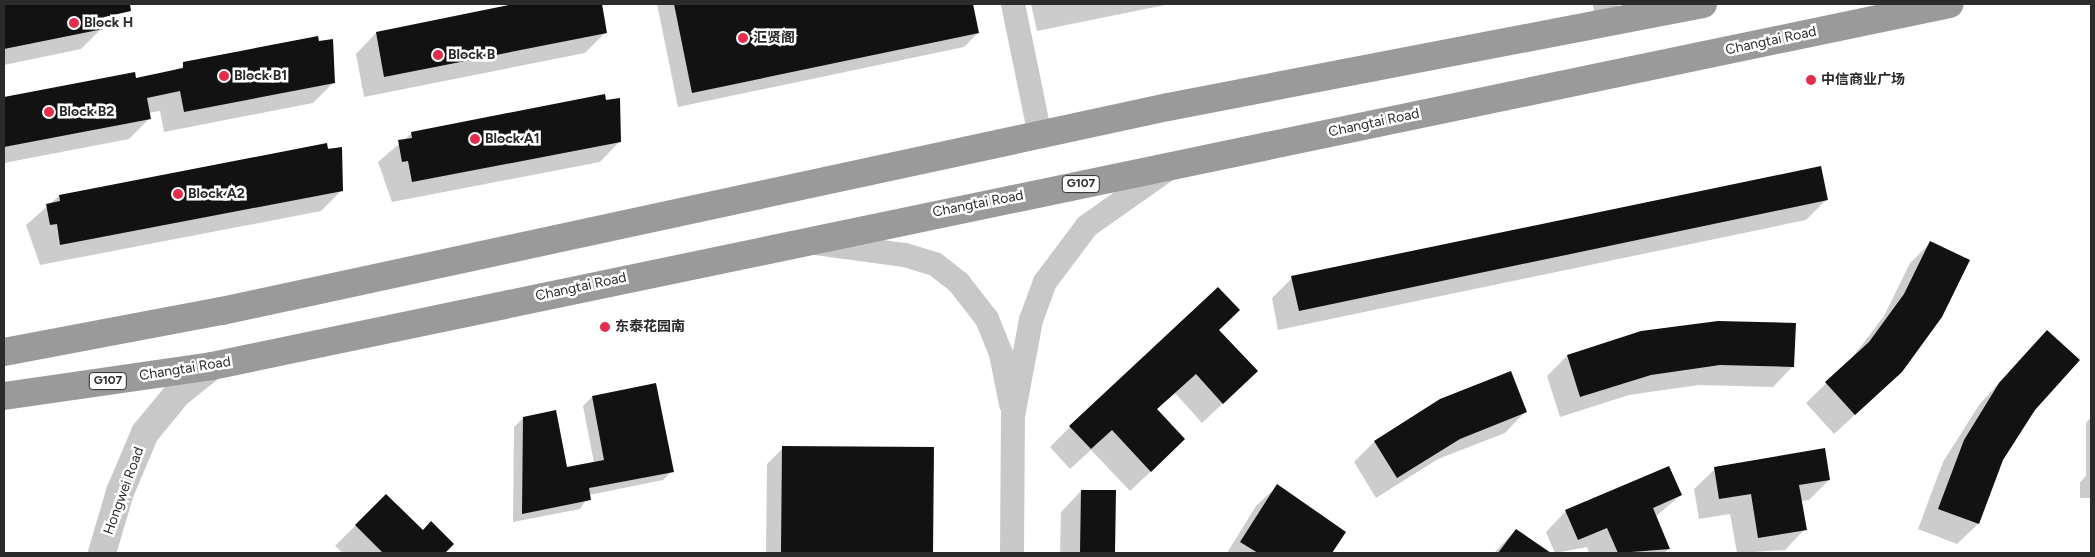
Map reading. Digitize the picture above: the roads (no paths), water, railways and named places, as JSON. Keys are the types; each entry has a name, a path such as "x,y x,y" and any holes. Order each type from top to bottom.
{"highway":[{"path":"4,352 231,309 1619,12 1704,4"},
{"name":"Changtai Road","path":"4,396 212,366 797,241 1175,165 1950,4"}],"street":[{"path":"1013,4 1040,135"},
{"path":"1012,553 1013,416 1031,320 1063,253 1086,226 1175,165"},
{"path":"797,241 905,256 934,264 959,284 987,319 1001,354 1013,416"},
{"name":"Hongwei Road","path":"102,553 145,433 177,394 212,366"}],"place":[{"name":"Block H","path":"74,23"},
{"name":"汇贤阁","path":"743,38"},
{"name":"Block B","path":"438,55"},
{"name":"Block B1","path":"224,76"},
{"name":"中信商业广场","path":"1811,80"},
{"name":"Block B2","path":"49,112"},
{"name":"Block A1","path":"475,139"},
{"name":"Block A2","path":"178,194"},
{"name":"东泰花园南","path":"605,327"}]}
